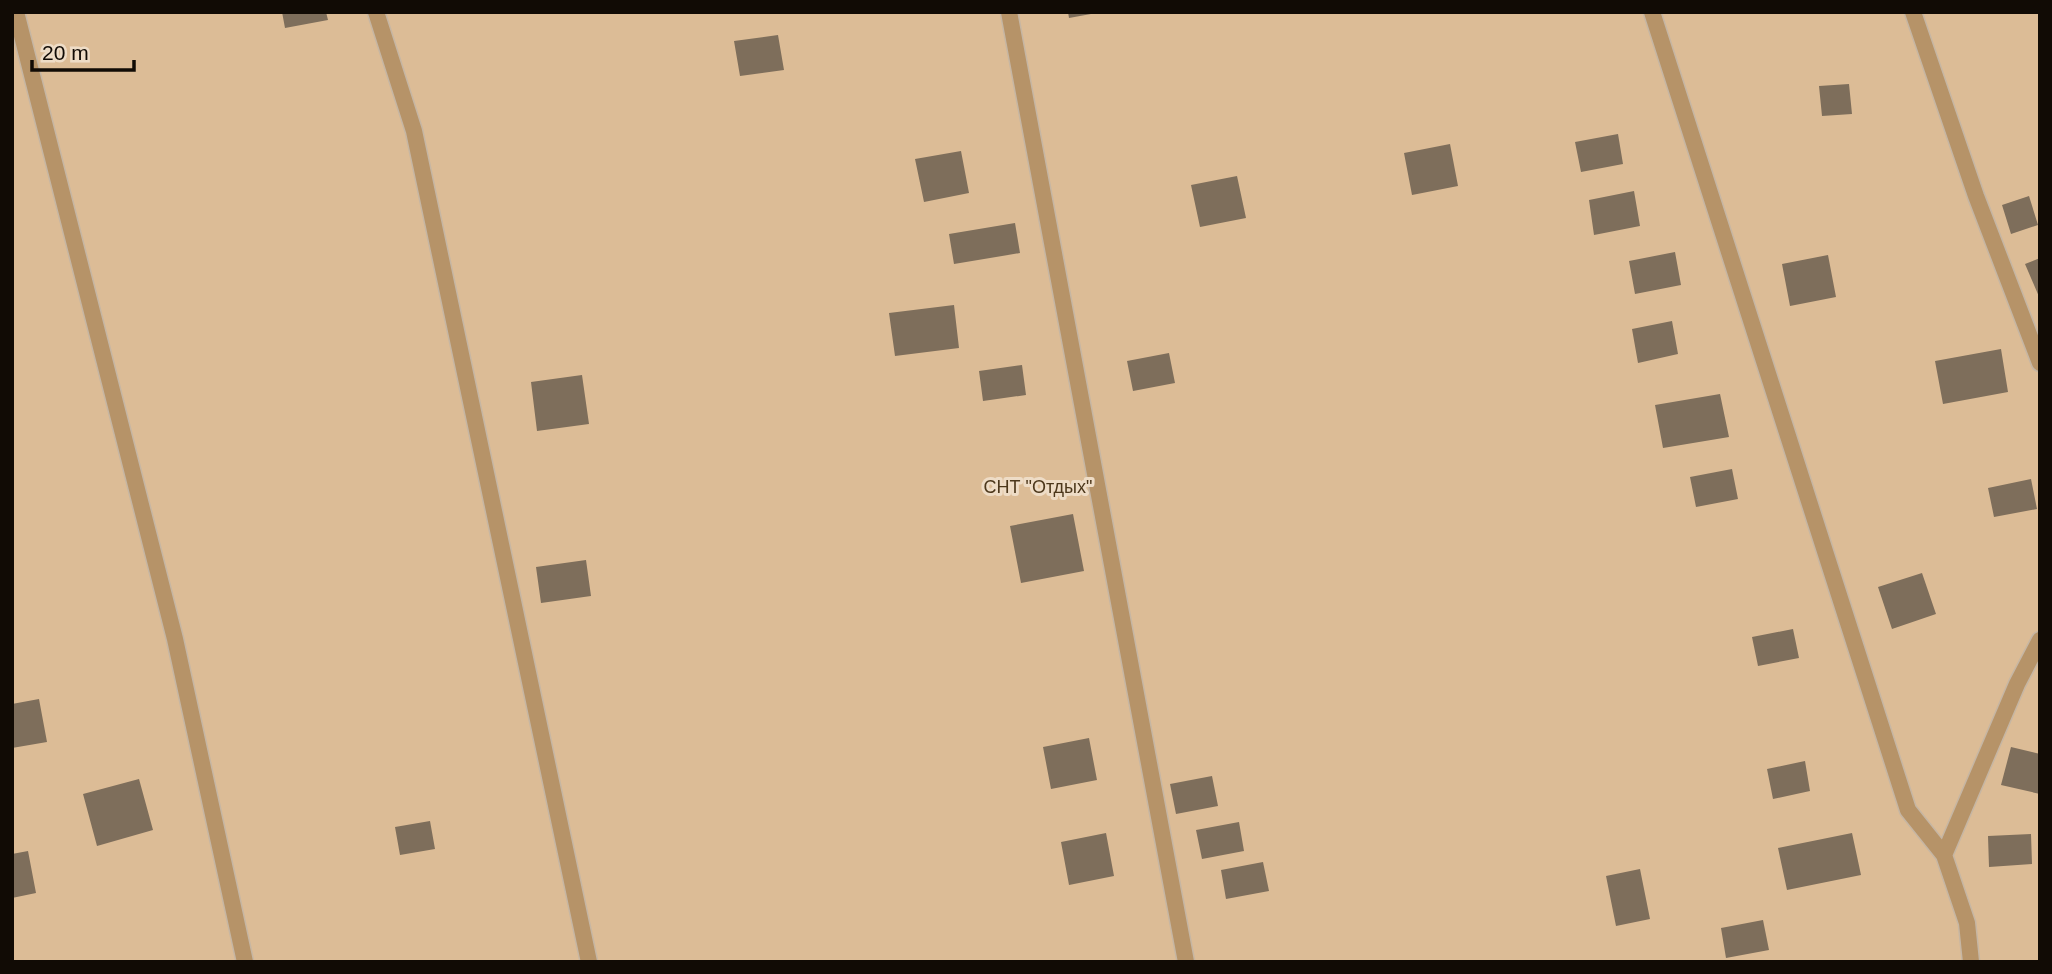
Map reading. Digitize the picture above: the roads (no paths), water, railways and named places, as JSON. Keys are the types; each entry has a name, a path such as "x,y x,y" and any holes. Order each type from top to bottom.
{"lane":[{"path":"16,12 175,639 245,962"},
{"path":"376,12 414,131 589,962"},
{"path":"1009,12 1185,962"},
{"path":"1652,12 1908,810 1944,855 1967,923 1971,962"},
{"path":"1913,12 1976,196 2040,363"},
{"path":"1944,855 2017,684 2040,640"}],"park label":[{"name":"СНТ \"Отдых\"","path":"1038,487"}]}
